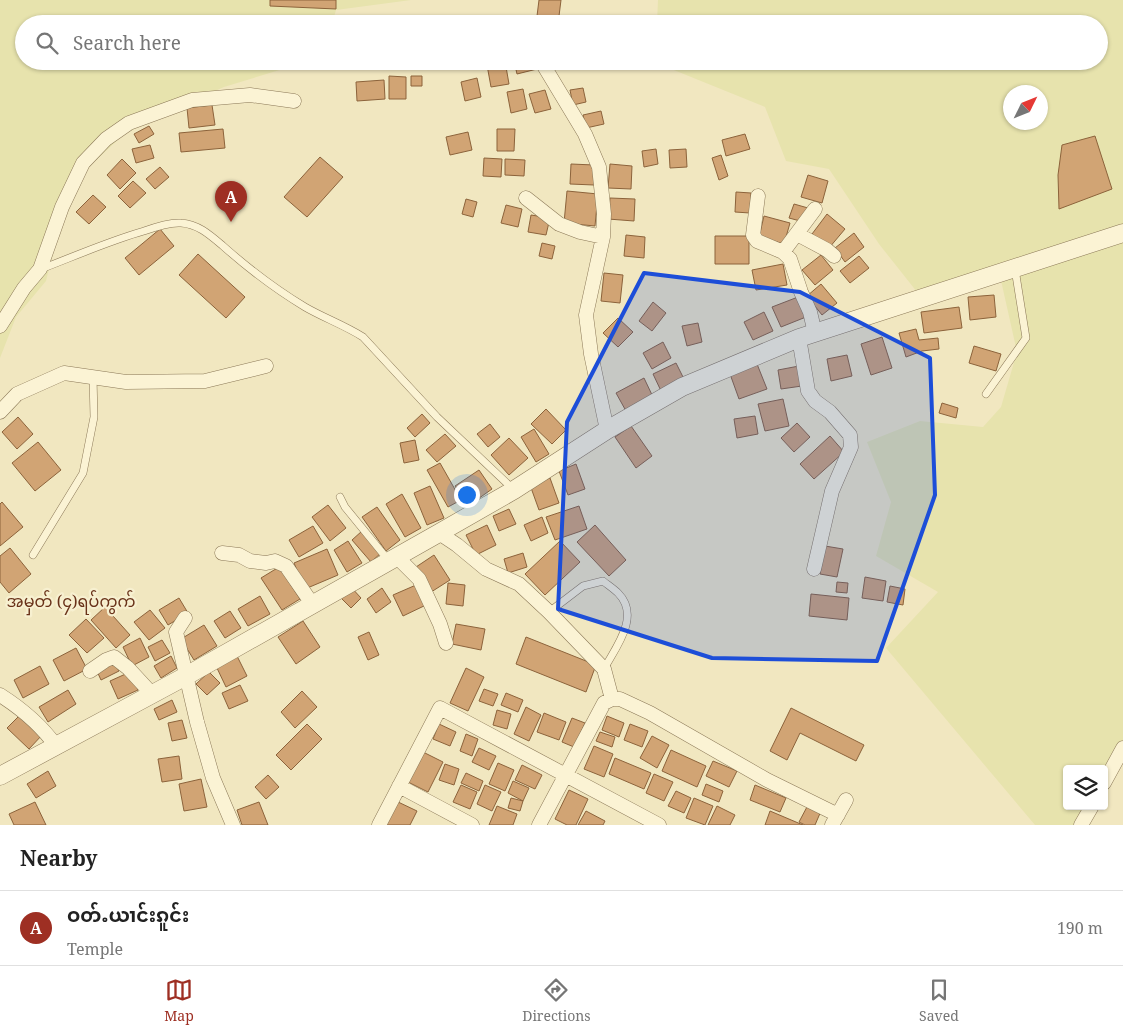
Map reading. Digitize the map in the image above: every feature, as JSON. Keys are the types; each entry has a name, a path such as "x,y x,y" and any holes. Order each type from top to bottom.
{"street":[{"path":"547,70 584,134 599,167 604,214 603,237 586,315 591,354 607,430"},
{"path":"0,326 24,288 40,269 62,207 83,163 106,139 129,124 192,100 250,95 294,101"},
{"path":"758,196 753,235 757,241 783,252 790,259 810,312 807,335 808,391 815,401 830,412 850,435 851,447 832,491 814,569"},
{"path":"526,198 560,224 580,232 603,237"},
{"path":"783,252 815,209"},
{"path":"0,776 313,605 514,490 607,430 682,387 807,335 1123,233"},
{"path":"796,234 827,250 834,256"},
{"path":"0,412 17,394 64,373 126,382 205,381 266,366"},
{"path":"438,533 457,545 486,569 520,584 604,669 612,699"},
{"path":"222,553 239,555 250,561 266,563 276,561 286,566 313,605"},
{"path":"393,559 419,579 440,624 446,643"},
{"path":"185,618 176,632 186,676 213,778 233,825"},
{"path":"90,671 106,660 114,658 128,668 152,694"},
{"path":"0,696 19,707 46,732 56,746"},
{"path":"539,825 604,703 620,698 650,713 835,820 846,800"},
{"path":"379,825 440,708 660,825"},
{"path":"1108,776 1123,748"},
{"path":"399,786 472,825"},
{"path":"1082,825 1090,810"}],"lane":[{"path":"40,269 119,238 158,226 178,222 194,225 211,236 252,272 268,283 307,308 362,337 437,417 514,490"},
{"path":"986,394 1026,338 1015,268"},
{"path":"33,556 83,473 94,417 94,378"},
{"path":"340,497 345,507 393,559"},
{"path":"549,612 582,586 602,581 620,594 626,608 628,621 604,669"}],"highlighted area":[{"path":"644,273 800,292 930,358 935,495 877,661 712,658 558,609 567,422"}],"shaded area":[{"path":"0,0 411,0 336,10 335,15 15,15 15,70 280,70 224,87 151,120 123,135 79,176 63,213 46,281 16,317 0,358"},
{"path":"658,0 1123,0 1123,744 1107,765 1063,765 1063,810 1088,810 1080,825 1035,825 886,648 938,592 876,556 891,502 867,442 920,421 983,427 1001,407 1017,352 1000,276 921,297 879,244 829,169 786,161 765,107 674,70 1108,70 1108,15 657,15"}],"building":[{"path":"270,0 336,0 336,9 270,6"},
{"path":"539,0 561,0 559,15 537,15"},
{"path":"488,70 507,70 509,84 491,87"},
{"path":"516,70 533,70 517,74"},
{"path":"389,76 406,77 406,99 389,99"},
{"path":"411,76 422,76 422,86 411,86"},
{"path":"477,78 481,97 465,101 461,82"},
{"path":"384,80 385,99 357,101 356,82"},
{"path":"583,88 586,102 573,105 570,90"},
{"path":"523,89 527,109 511,113 507,92"},
{"path":"545,90 551,109 535,113 529,94"},
{"path":"212,105 215,125 189,128 187,108"},
{"path":"601,111 604,124 586,128 583,115"},
{"path":"149,126 154,134 139,143 134,134"},
{"path":"223,129 225,148 181,152 179,133"},
{"path":"497,129 515,129 514,151 497,151"},
{"path":"468,132 472,150 450,155 446,137"},
{"path":"745,134 750,149 726,156 722,140"},
{"path":"1095,136 1112,189 1059,209 1058,175 1062,145"},
{"path":"150,145 154,158 136,163 132,149"},
{"path":"656,149 658,164 644,167 642,151"},
{"path":"686,149 687,167 670,168 669,150"},
{"path":"721,155 728,176 719,180 712,158"},
{"path":"320,157 343,177 307,217 284,197"},
{"path":"484,158 502,159 501,177 483,176"},
{"path":"122,159 136,173 120,189 107,175"},
{"path":"505,159 525,160 524,176 505,175"},
{"path":"571,164 594,165 594,185 570,184"},
{"path":"610,164 632,166 631,189 608,188"},
{"path":"160,167 169,177 155,189 146,179"},
{"path":"808,175 828,181 822,203 801,197"},
{"path":"133,181 146,193 130,208 118,196"},
{"path":"567,191 598,194 595,226 564,223"},
{"path":"736,192 751,193 750,213 735,212"},
{"path":"93,195 106,207 89,224 76,212"},
{"path":"610,198 635,199 634,221 608,219"},
{"path":"466,199 477,202 473,217 462,214"},
{"path":"794,204 808,208 804,222 789,218"},
{"path":"506,205 522,209 518,227 501,223"},
{"path":"827,214 845,229 829,248 812,234"},
{"path":"531,215 550,218 546,235 528,232"},
{"path":"764,216 790,223 784,244 759,237"},
{"path":"160,229 174,246 139,275 125,258"},
{"path":"854,233 864,247 845,262 835,248"},
{"path":"626,235 645,237 644,258 624,256"},
{"path":"715,236 749,236 749,264 715,264"},
{"path":"542,243 555,246 552,259 539,256"},
{"path":"198,254 245,297 226,318 179,275"},
{"path":"821,255 833,270 815,285 802,270"},
{"path":"859,256 869,268 850,283 840,271"},
{"path":"783,264 787,285 756,290 752,270"},
{"path":"604,273 623,275 620,303 601,301"},
{"path":"821,284 837,303 822,315 807,296"},
{"path":"994,295 996,317 970,320 968,297"},
{"path":"798,297 806,317 781,327 772,307"},
{"path":"653,302 666,313 652,331 639,321"},
{"path":"959,307 962,328 924,333 921,312"},
{"path":"764,312 773,331 753,340 744,322"},
{"path":"618,318 633,332 618,347 603,333"},
{"path":"698,323 702,342 687,346 682,326"},
{"path":"916,329 919,340 938,338 939,349 922,351 906,357 899,333"},
{"path":"882,337 892,368 871,375 861,344"},
{"path":"663,342 671,358 652,369 643,353"},
{"path":"974,346 1001,354 996,371 969,363"},
{"path":"847,355 852,376 831,381 827,359"},
{"path":"676,363 685,381 662,393 653,374"},
{"path":"757,364 767,389 739,399 730,374"},
{"path":"799,366 802,386 781,389 778,370"},
{"path":"644,378 653,397 626,411 616,393"},
{"path":"783,399 789,426 765,431 758,404"},
{"path":"942,403 958,408 956,418 939,413"},
{"path":"546,409 566,430 552,444 531,424"},
{"path":"422,414 430,423 415,437 407,428"},
{"path":"755,416 758,434 737,438 734,419"},
{"path":"18,417 33,434 17,449 2,432"},
{"path":"797,423 810,437 794,452 781,438"},
{"path":"490,424 500,437 488,447 477,434"},
{"path":"631,426 652,456 636,468 615,437"},
{"path":"534,429 549,454 536,462 521,437"},
{"path":"445,434 456,446 437,462 426,450"},
{"path":"830,436 844,452 814,479 800,464"},
{"path":"509,438 528,458 509,475 491,455"},
{"path":"415,440 419,460 404,463 400,443"},
{"path":"38,442 61,470 35,491 12,463"},
{"path":"440,463 461,500 448,507 427,470"},
{"path":"576,464 585,489 568,495 559,471"},
{"path":"479,470 492,489 468,506 455,486"},
{"path":"550,478 559,503 539,510 530,485"},
{"path":"430,486 444,518 427,525 414,493"},
{"path":"402,494 421,528 405,537 386,504"},
{"path":"2,502 23,527 0,546 0,504"},
{"path":"328,505 346,528 330,541 312,517"},
{"path":"579,506 587,529 555,540 546,517"},
{"path":"377,507 400,540 386,551 362,517"},
{"path":"509,509 516,524 499,531 493,516"},
{"path":"542,517 548,533 531,541 524,525"},
{"path":"487,525 496,545 476,555 466,535"},
{"path":"595,525 626,560 609,576 577,542"},
{"path":"313,526 323,543 299,557 289,540"},
{"path":"362,531 381,553 371,562 352,540"},
{"path":"348,541 362,563 347,572 334,550"},
{"path":"560,541 580,562 545,595 525,574"},
{"path":"825,546 843,549 837,577 820,574"},
{"path":"10,548 31,574 9,593 0,582 0,556"},
{"path":"327,549 338,575 305,589 294,563"},
{"path":"523,553 527,567 508,573 504,559"},
{"path":"434,555 450,580 428,594 413,569"},
{"path":"279,567 300,599 282,610 261,578"},
{"path":"865,577 886,581 883,601 862,598"},
{"path":"837,582 848,583 847,593 836,592"},
{"path":"448,583 465,585 463,606 446,604"},
{"path":"416,585 426,605 403,616 393,595"},
{"path":"350,586 361,598 351,608 339,596"},
{"path":"890,586 905,589 903,605 887,602"},
{"path":"382,588 391,602 376,613 367,599"},
{"path":"811,594 849,598 847,620 809,616"},
{"path":"260,596 270,614 248,626 238,609"},
{"path":"179,598 188,613 168,625 159,610"},
{"path":"105,607 130,635 116,648 91,620"},
{"path":"150,610 165,628 149,640 134,622"},
{"path":"230,611 241,628 225,638 214,621"},
{"path":"86,619 104,638 87,653 69,635"},
{"path":"303,621 320,647 296,664 278,637"},
{"path":"456,624 485,629 481,650 452,644"},
{"path":"204,625 217,646 194,660 181,639"},
{"path":"369,632 379,655 368,660 358,637"},
{"path":"526,637 596,665 586,692 516,664"},
{"path":"140,638 149,657 132,666 123,647"},
{"path":"162,640 170,653 155,661 148,647"},
{"path":"76,648 87,669 64,681 53,660"},
{"path":"171,656 177,668 161,678 154,666"},
{"path":"237,656 247,676 226,687 216,666"},
{"path":"113,660 119,671 101,680 96,669"},
{"path":"40,666 49,684 23,698 14,680"},
{"path":"466,668 484,677 468,711 450,703"},
{"path":"130,672 138,690 118,699 110,681"},
{"path":"209,672 220,683 207,695 196,684"},
{"path":"240,685 248,701 229,709 222,693"},
{"path":"484,689 498,694 493,706 479,701"},
{"path":"68,690 76,704 48,722 39,707"},
{"path":"302,691 317,707 295,728 281,712"},
{"path":"506,693 523,700 518,712 501,705"},
{"path":"172,700 177,712 159,720 154,709"},
{"path":"526,707 541,715 529,741 514,734"},
{"path":"791,708 864,745 856,761 800,733 787,760 770,751"},
{"path":"497,710 511,714 507,729 493,725"},
{"path":"544,713 566,722 559,740 537,732"},
{"path":"21,714 43,734 29,749 7,728"},
{"path":"607,716 624,723 619,737 602,730"},
{"path":"572,718 585,723 574,747 562,742"},
{"path":"182,720 187,738 172,741 168,723"},
{"path":"307,724 322,739 291,770 276,755"},
{"path":"439,724 456,732 450,746 433,739"},
{"path":"630,724 648,731 642,747 624,740"},
{"path":"600,732 615,737 612,747 596,741"},
{"path":"466,734 478,739 472,756 460,751"},
{"path":"652,736 669,745 657,768 640,758"},
{"path":"594,746 613,754 604,777 584,769"},
{"path":"479,748 496,756 489,770 472,762"},
{"path":"671,750 706,766 697,787 662,771"},
{"path":"421,751 443,762 428,792 406,781"},
{"path":"179,756 182,779 162,782 158,759"},
{"path":"615,758 651,773 644,789 609,774"},
{"path":"713,761 737,771 729,787 706,776"},
{"path":"498,763 514,770 505,791 489,784"},
{"path":"445,764 459,769 454,785 439,780"},
{"path":"522,765 542,775 535,789 515,780"},
{"path":"48,771 56,786 36,798 27,784"},
{"path":"466,773 483,781 479,791 461,783"},
{"path":"654,774 673,782 664,801 646,793"},
{"path":"268,775 279,787 266,799 255,787"},
{"path":"201,779 207,807 184,811 179,784"},
{"path":"513,781 529,788 523,801 508,793"},
{"path":"706,784 723,791 719,802 702,795"},
{"path":"461,785 477,792 470,809 453,802"},
{"path":"485,785 501,792 492,811 477,804"},
{"path":"755,785 786,798 780,812 750,800"},
{"path":"569,790 588,799 576,825 567,825 555,819"},
{"path":"676,791 691,798 684,813 668,806"},
{"path":"511,798 523,801 520,811 508,808"},
{"path":"694,798 713,806 705,825 686,818"},
{"path":"396,801 417,811 410,825 385,825"},
{"path":"35,802 46,825 14,825 9,814"},
{"path":"259,802 268,825 242,825 237,810"},
{"path":"808,805 821,811 815,825 805,825 799,822"},
{"path":"497,806 517,814 513,825 489,825"},
{"path":"717,806 735,815 730,825 708,825"},
{"path":"586,811 605,821 603,825 578,825"},
{"path":"770,811 803,825 765,825"}],"place":[{"name":"ဝတ်ႉယၢင်းၵူင်း","path":"231,222"}],"district":[{"name":"အမှတ် (၄)ရပ်ကွက်","path":"71,601"}]}
